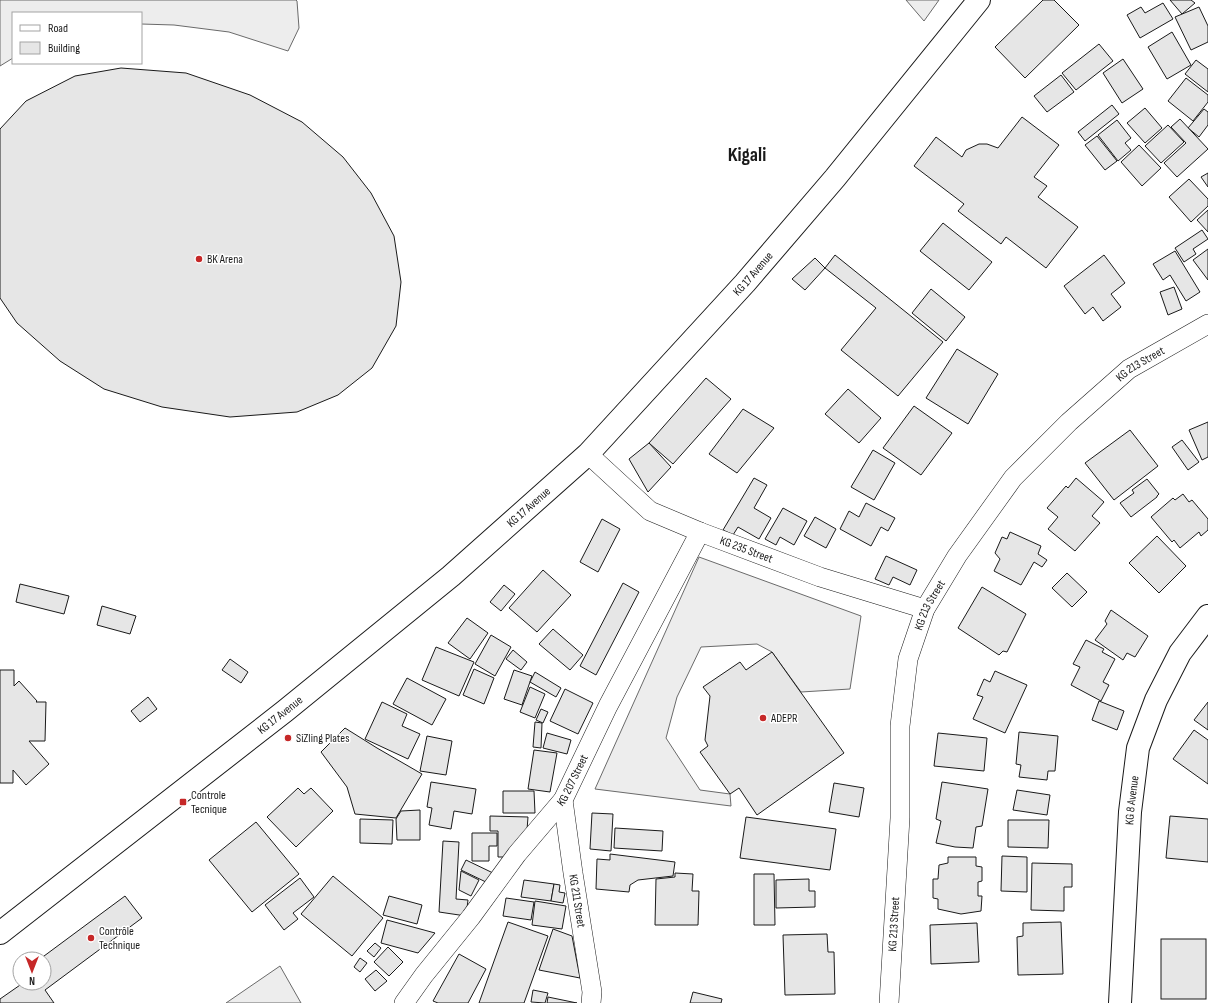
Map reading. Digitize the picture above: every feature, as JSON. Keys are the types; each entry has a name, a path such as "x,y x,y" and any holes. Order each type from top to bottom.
{"street":[{"name":"KG 17 Avenue","path":"0,933 291,706 450,576 588,454 745,283 825,190 979,0"},
{"name":"KG 213 Street","path":"889,1003 900,818 900,726 908,659 925,608 957,556 1013,478 1069,422 1129,369 1208,324"},
{"name":"KG 235 Street","path":"588,454 650,511 700,532 820,577 925,608"},
{"name":"KG 207 Street","path":"404,1003 424,975 471,917 517,854 563,800 608,706 700,532"},
{"name":"KG 8 Avenue","path":"1120,1003 1130,812 1138,748 1156,700 1180,653 1208,616"},
{"name":"KG 211 Street","path":"563,800 592,992 591,1003"}],"shaded area":[{"path":"0,0 297,1 299,28 288,51 229,32 174,25 142,24 142,12 12,12 12,59 0,66"},
{"path":"906,0 939,0 924,21"},
{"path":"699,557 861,616 850,689 801,692 772,652 757,644 701,647 677,697 666,738 700,790 730,794 731,806 595,789"},
{"path":"280,966 301,1003 226,1003"}],"building":[{"path":"1043,0 1054,0 1079,25 1025,78 995,47"},
{"path":"1170,0 1191,0 1195,3 1182,14"},
{"path":"1163,3 1173,19 1140,38 1127,15 1141,7 1145,13"},
{"path":"1199,7 1208,26 1208,42 1191,50 1175,17"},
{"path":"1172,32 1191,65 1167,79 1148,47"},
{"path":"1099,44 1113,61 1076,90 1062,73"},
{"path":"1123,59 1143,89 1122,103 1103,73"},
{"path":"1196,60 1208,69 1208,92 1185,74"},
{"name":"BK Arena","path":"121,68 186,73 250,95 302,122 343,157 371,193 394,236 401,282 396,326 372,368 338,395 297,412 230,417 162,407 104,389 60,361 17,323 0,298 0,129 26,101 75,76"},
{"path":"1061,75 1074,92 1047,112 1034,96"},
{"path":"1186,78 1208,95 1208,102 1193,121 1168,101"},
{"path":"1112,105 1119,114 1085,141 1078,132"},
{"path":"1145,108 1162,128 1145,143 1127,123"},
{"path":"1204,109 1208,112 1208,125 1199,137 1188,128"},
{"path":"1022,117 1059,145 1034,177 1047,186 1038,197 1078,227 1046,268 1006,237 1001,244 958,211 964,204 914,166 936,137 962,157 966,150 979,144 987,144 998,148"},
{"path":"1180,119 1208,149 1177,177 1164,163 1186,143 1171,127"},
{"path":"1117,120 1131,138 1125,143 1131,150 1118,161 1098,135"},
{"path":"1168,125 1184,142 1161,163 1145,146"},
{"path":"1097,136 1117,161 1105,170 1085,145"},
{"path":"1139,145 1161,168 1142,186 1121,162"},
{"path":"1208,173 1208,187 1201,177"},
{"path":"1189,179 1208,199 1208,206 1191,222 1169,197"},
{"path":"1208,210 1208,232 1197,220"},
{"path":"943,223 992,262 969,290 920,251"},
{"path":"1202,230 1208,239 1193,249 1196,254 1184,262 1175,248"},
{"path":"1208,249 1208,280 1193,260"},
{"path":"1175,251 1200,292 1186,301 1170,275 1163,280 1153,264"},
{"path":"835,255 943,342 898,396 841,350 876,308 825,268"},
{"path":"1104,255 1125,283 1111,294 1121,307 1103,321 1093,307 1085,314 1064,286"},
{"path":"815,258 825,268 805,290 792,279"},
{"path":"1174,287 1182,309 1168,315 1160,292"},
{"path":"931,289 965,317 946,341 912,313"},
{"path":"957,349 998,374 968,424 926,398"},
{"path":"706,378 731,399 673,464 649,443"},
{"path":"848,389 881,418 859,443 825,414"},
{"path":"914,406 952,433 921,475 883,448"},
{"path":"743,409 774,428 737,473 709,454"},
{"path":"1208,422 1208,457 1202,460 1189,430"},
{"path":"1130,430 1158,466 1114,500 1085,463"},
{"path":"1182,440 1199,462 1188,470 1172,447"},
{"path":"649,443 671,467 648,492 629,459"},
{"path":"873,450 895,463 874,500 851,487"},
{"path":"754,478 767,485 754,508 771,518 759,539 738,527 733,535 723,530"},
{"path":"1076,478 1104,502 1092,516 1100,523 1075,551 1048,529 1058,517 1047,508 1066,486 1068,488"},
{"path":"1147,479 1159,494 1131,517 1120,503 1134,493 1132,490"},
{"path":"1183,494 1189,502 1192,500 1208,519 1208,530 1201,536 1199,532 1180,548 1174,540 1172,542 1151,517 1173,498 1175,500"},
{"path":"866,503 895,518 888,531 881,527 871,546 840,529 849,511 859,517"},
{"path":"783,508 807,521 794,545 780,537 776,545 765,539"},
{"path":"815,517 836,529 826,548 804,536"},
{"path":"602,519 620,529 598,572 580,562"},
{"path":"1010,532 1041,546 1038,554 1047,560 1042,567 1034,562 1021,585 994,571 1000,559 995,553 1002,537 1007,539"},
{"path":"1157,536 1186,566 1159,593 1129,563"},
{"path":"886,556 917,570 910,585 893,577 889,585 875,579"},
{"path":"543,570 571,595 537,632 509,608"},
{"path":"1067,573 1087,592 1072,607 1052,588"},
{"path":"623,583 639,592 596,675 580,666"},
{"path":"20,584 69,596 64,614 16,602"},
{"path":"504,585 515,594 501,611 490,602"},
{"path":"982,587 1026,614 1007,652 1003,651 999,655 958,628"},
{"path":"102,606 136,616 130,634 97,625"},
{"path":"1111,610 1148,636 1135,657 1127,653 1123,660 1095,640 1107,624 1105,621"},
{"path":"467,618 488,633 470,659 448,643"},
{"path":"553,629 583,655 570,670 539,644"},
{"path":"491,635 511,647 495,676 475,664"},
{"path":"1086,640 1104,649 1102,652 1115,659 1103,682 1109,685 1101,701 1071,685 1080,667 1073,664"},
{"path":"436,647 474,662 459,696 422,680"},
{"path":"513,650 527,662 521,670 506,659"},
{"name":"ADEPR","path":"772,652 844,753 757,815 739,788 730,794 700,752 708,746 705,740 710,696 703,687 740,662 746,670"},
{"path":"230,659 248,672 241,683 222,670"},
{"path":"474,669 494,678 484,704 463,695"},
{"path":"0,670 14,670 14,686 19,681 37,701 36,702 46,702 45,741 29,741 49,764 26,785 13,770 13,783 0,783"},
{"path":"514,670 532,676 522,705 504,699"},
{"path":"995,671 1027,685 1005,733 973,719 983,697 977,695 984,679 990,682"},
{"path":"535,672 561,688 556,697 530,682"},
{"path":"407,678 446,699 432,725 393,704"},
{"path":"530,687 545,694 535,718 520,712"},
{"path":"565,689 593,703 578,734 550,721"},
{"path":"148,697 157,709 140,722 131,711"},
{"path":"1099,701 1124,711 1117,730 1092,720"},
{"path":"382,702 407,714 402,726 420,734 408,759 365,739"},
{"path":"1208,702 1208,730 1194,720"},
{"path":"541,709 548,712 543,723 536,720"},
{"path":"535,722 542,723 541,748 533,747"},
{"path":"345,728 422,774 396,818 355,814 347,787 321,752"},
{"path":"1194,730 1208,740 1208,784 1173,759"},
{"path":"1019,732 1058,736 1055,771 1048,771 1047,780 1019,777 1021,765 1016,764"},
{"path":"547,733 571,740 567,754 543,748"},
{"path":"938,733 987,738 984,771 934,766"},
{"path":"427,736 452,741 446,775 420,771"},
{"path":"534,750 557,753 550,792 528,789"},
{"path":"431,782 476,789 472,814 454,811 451,829 429,825 432,808 427,807"},
{"path":"942,782 988,789 982,826 976,827 973,848 955,847 936,843 941,821 936,819"},
{"path":"834,783 864,788 859,817 829,812"},
{"path":"298,788 304,794 311,788 333,811 296,847 267,817"},
{"path":"1017,790 1050,795 1047,815 1013,810"},
{"path":"503,791 534,791 535,813 503,813"},
{"path":"420,810 420,840 397,840 396,819 401,811"},
{"path":"592,813 613,814 611,851 590,849"},
{"path":"490,816 528,817 527,830 512,857 498,857 498,831 490,831"},
{"path":"1170,816 1208,819 1208,862 1166,858"},
{"path":"746,817 836,829 830,870 740,858"},
{"path":"360,819 393,820 392,844 360,843"},
{"path":"1008,820 1049,820 1048,848 1008,847"},
{"path":"256,822 299,874 252,912 209,860"},
{"path":"615,828 663,831 662,851 614,848"},
{"path":"472,833 497,833 497,846 489,846 489,861 472,861"},
{"path":"443,841 459,842 456,899 468,900 466,916 439,912"},
{"path":"610,854 675,862 673,876 638,880 630,885 629,892 596,889 597,859 610,860"},
{"path":"1002,856 1027,857 1027,892 1001,891"},
{"path":"948,857 976,857 976,866 982,867 982,881 978,882 978,896 982,896 981,911 961,914 938,909 938,899 933,898 933,879 938,879 939,865 948,863"},
{"path":"466,860 493,873 488,883 461,870"},
{"path":"1032,863 1072,864 1072,887 1064,887 1064,911 1031,910"},
{"path":"461,871 479,880 471,896 459,890"},
{"path":"675,873 693,874 692,891 699,891 698,925 655,925 656,879 675,877"},
{"path":"754,874 774,874 775,925 754,925"},
{"path":"333,876 383,918 352,956 301,914"},
{"path":"300,878 314,897 293,913 298,919 284,930 265,905"},
{"path":"809,879 809,891 815,891 815,907 776,908 776,880"},
{"path":"524,880 554,884 551,901 521,897"},
{"path":"554,884 560,885 559,892 565,893 563,903 551,901"},
{"name":"Contrôle Technique","path":"125,896 142,918 52,985 52,951 51,951"},
{"path":"389,896 422,905 417,924 383,915"},
{"path":"506,898 534,902 531,920 503,916"},
{"path":"535,901 566,906 562,929 532,925"},
{"path":"387,920 435,933 418,953 381,943"},
{"path":"508,922 548,936 524,1003 479,1003"},
{"path":"1061,922 1063,974 1018,975 1017,937 1023,936 1023,923"},
{"path":"977,923 979,962 931,964 930,925"},
{"path":"553,929 572,936 580,978 539,970"},
{"path":"827,934 828,952 834,952 835,994 785,995 783,935"},
{"path":"1161,939 1206,939 1206,999 1161,999"},
{"path":"375,943 381,948 374,957 367,951"},
{"path":"388,947 403,962 389,976 374,962"},
{"path":"459,954 486,969 468,1003 438,1003 433,1001"},
{"path":"360,958 367,963 360,972 354,967"},
{"path":"376,970 387,981 375,991 365,979"},
{"path":"533,990 548,993 545,1003 531,1002"},
{"name":"Contrôle Technique","path":"12,991 46,991 54,1003 0,1003 0,999"},
{"path":"693,992 722,999 721,1003 690,1003"},
{"path":"548,997 577,1003 547,1003"}],"place":[{"name":"BK Arena","path":"199,259"},
{"name":"ADEPR","path":"763,718"},
{"name":"SiZling Plates","path":"288,738"},
{"name":"Controle Tecnique","path":"183,802"},
{"name":"Contrôle Technique","path":"91,938"}],"district":[{"name":"Kigali","path":"747,155"}]}
